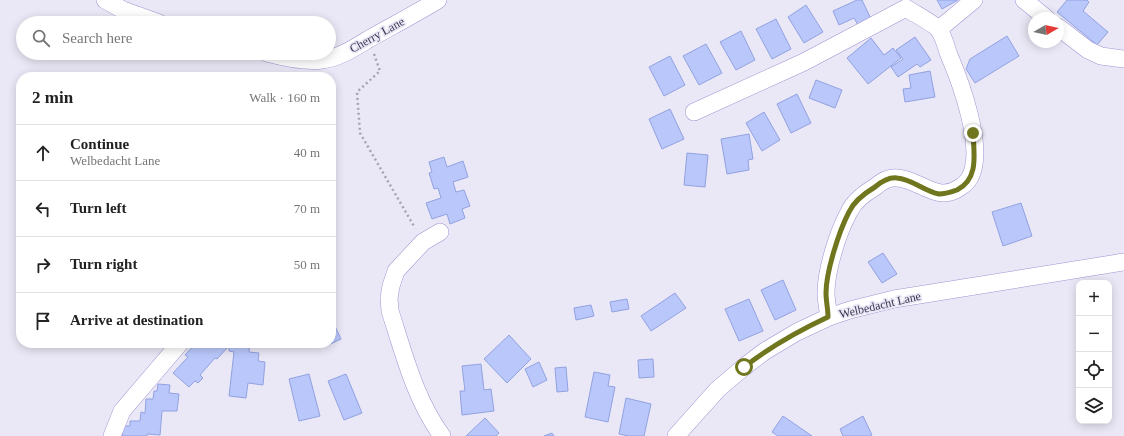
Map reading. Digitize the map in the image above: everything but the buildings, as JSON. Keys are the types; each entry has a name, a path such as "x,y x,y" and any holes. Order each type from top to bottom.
{"street":[{"path":"106,0 122,10 139,16"},
{"name":"Cherry Lane","path":"336,56 352,50 438,0"},
{"path":"939,29 974,0"},
{"path":"1024,0 1039,12"},
{"path":"694,112 804,62 907,4 939,29 961,85 973,133 975,156 971,176 959,189 950,193 939,194 914,183 897,178 887,179 864,194 849,211 836,244 826,293 828,317"},
{"path":"1064,32 1088,50 1101,56 1124,59"},
{"name":"Cherry Lane","path":"312,60 324,60"},
{"path":"440,232 423,242 396,271 390,292 390,312 418,396 427,414 442,436"},
{"name":"Welbedacht Lane","path":"676,436 718,389 744,367 765,351 797,332 828,317 894,299 1124,262"},
{"path":"112,436 122,411 176,348"}],"path":[{"path":"369,40 380,72 357,92 360,133 423,242"}],"route":[{"path":"744,367 765,351 797,332 828,317 826,293 836,244 849,211 864,194 887,179 897,178 914,183 939,194 950,193 959,189 967,182 973,170 975,156 973,133"}]}
